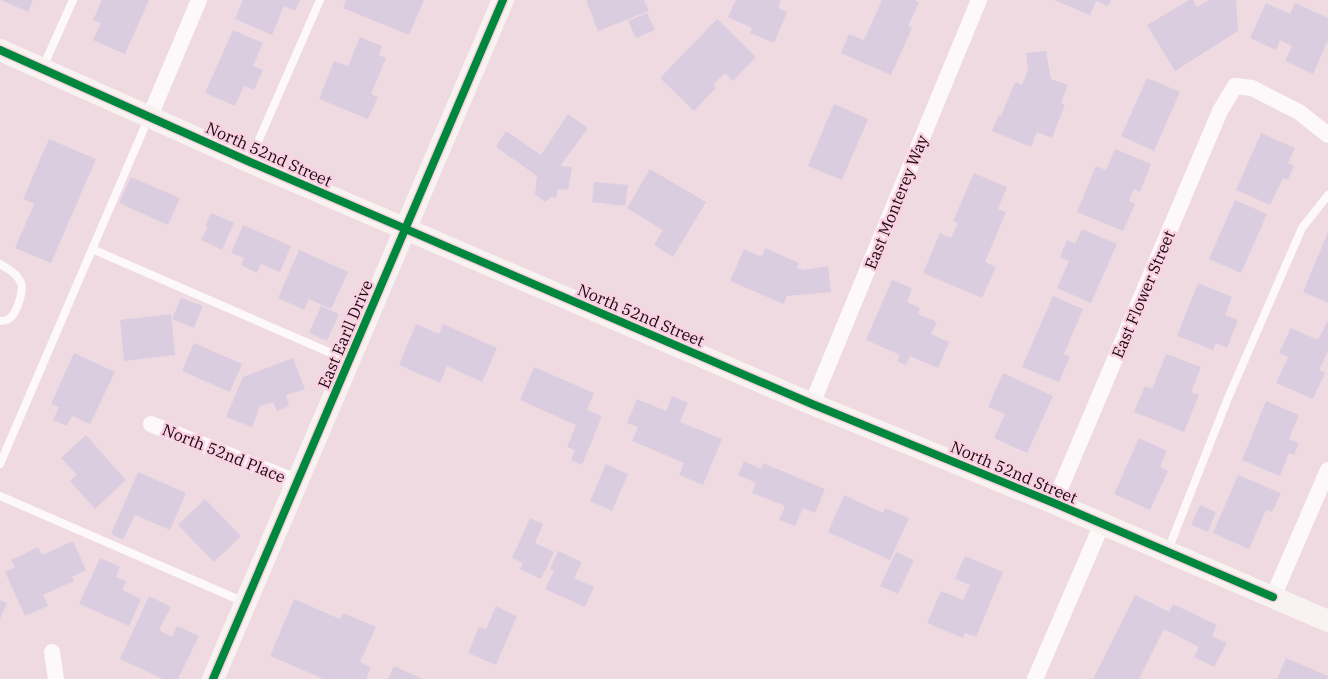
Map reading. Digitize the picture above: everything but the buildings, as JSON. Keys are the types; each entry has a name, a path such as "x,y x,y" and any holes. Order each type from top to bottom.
{"street":[{"path":"150,116 199,0"},
{"name":"East Earll Drive","path":"213,679 504,0"},
{"name":"East Monterey Way","path":"812,404 978,0"},
{"name":"North 52nd Street","path":"0,50 250,162 812,404 1054,503 1328,621"},
{"name":"East Flower Street","path":"1054,503 1220,111 1235,86 1252,88 1299,112 1328,134"},
{"name":"North 52nd Place","path":"151,424 296,482"},
{"path":"1273,598 1328,470"},
{"path":"1035,679 1102,524"},
{"path":"52,652 56,679"}],"lane":[{"path":"42,69 73,0"},
{"path":"250,162 320,0"},
{"path":"0,464 150,116"},
{"path":"1168,552 1228,398 1302,228 1328,196"},
{"path":"92,249 349,361"},
{"path":"0,264 11,270 22,284 22,289 17,306 11,317 0,321"},
{"path":"0,496 246,602"}],"cycle path":[{"path":"213,679 503,0"},
{"path":"0,50 250,162 812,404 1054,503 1273,597"}]}
